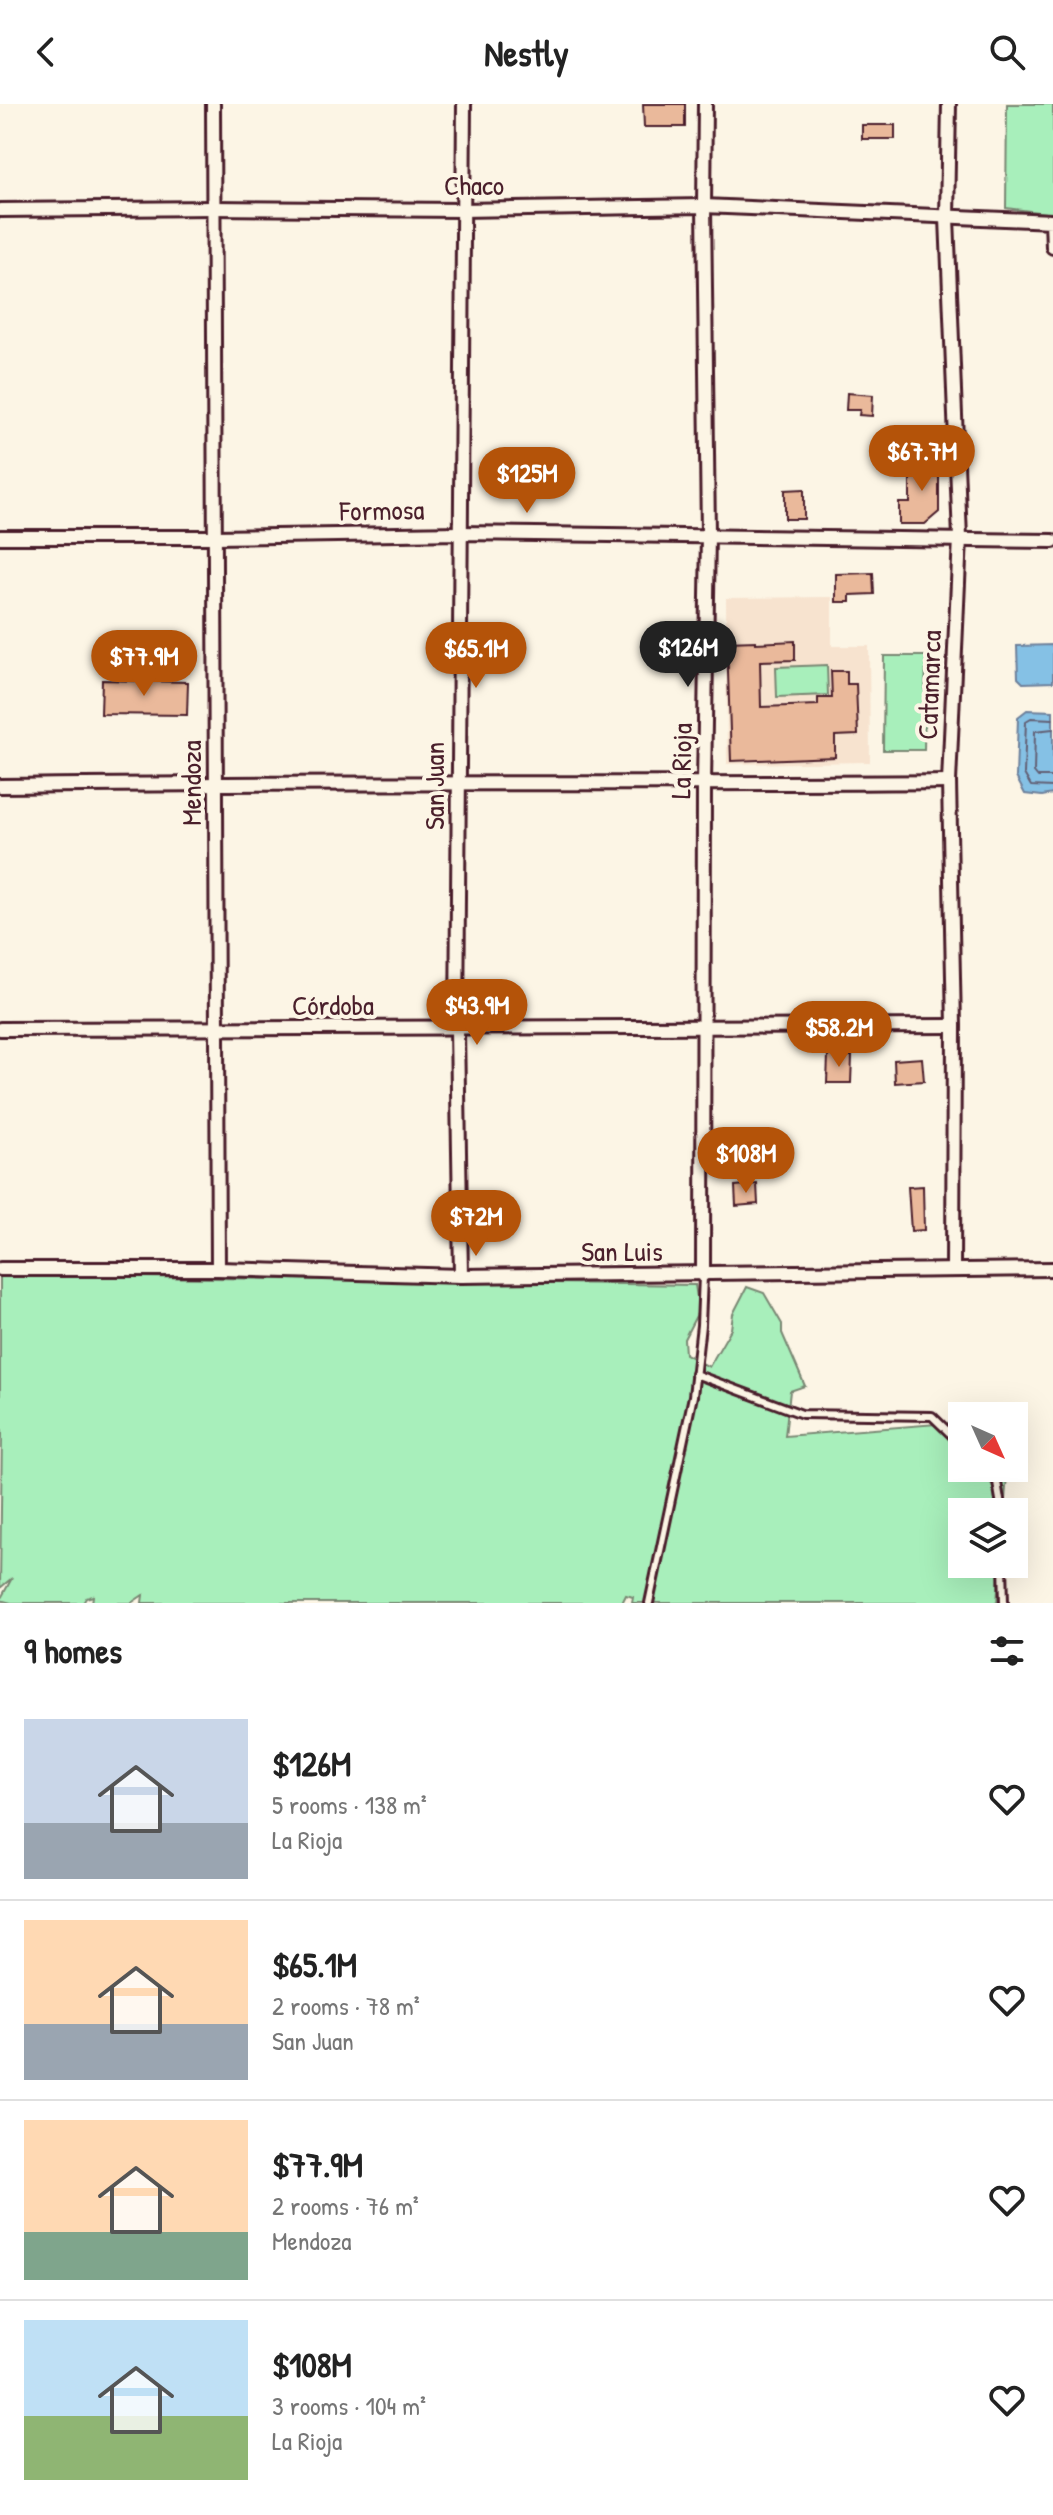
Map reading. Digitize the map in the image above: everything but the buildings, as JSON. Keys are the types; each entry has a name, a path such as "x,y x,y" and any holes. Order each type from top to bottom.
{"street":[{"name":"Mendoza","path":"213,104 218,1269"},
{"name":"San Juan","path":"461,1276 457,1029 464,104"},
{"name":"La Rioja","path":"703,1275 708,534 705,104"},
{"name":"Catamarca","path":"949,104 947,218 960,538 949,782 954,1026 953,1269"},
{"name":"Chaco","path":"0,210 461,210 704,206 1052,222"},
{"path":"1052,222 1053,247"},
{"name":"Formosa","path":"0,537 459,533 1053,541"},
{"path":"0,786 949,782"},
{"name":"Córdoba","path":"0,1029 954,1026"},
{"name":"San Luis","path":"0,1269 218,1269 461,1276 1053,1269"}],"lane":[{"path":"649,1603 695,1374 703,1275"},
{"path":"695,1374 802,1414 932,1416 948,1431"},
{"path":"1003,1578 1004,1603"}],"shaded area":[{"path":"832,597 832,646 869,646 870,762 727,764 726,598"}],"green space":[{"path":"1007,104 1053,104 1053,214 1006,208"},
{"path":"884,656 926,656 924,750 883,750"},
{"path":"827,665 828,695 777,697 776,667"},
{"path":"0,1275 695,1285 699,1310 684,1339 685,1354 709,1367 731,1329 733,1314 747,1287 764,1293 782,1324 782,1333 805,1386 790,1391 785,1436 948,1423 948,1482 1006,1482 1005,1498 948,1498 948,1578 999,1578 997,1603 632,1603 633,1597 626,1595 622,1603 142,1603 143,1595 131,1603 92,1603 93,1596 83,1603 11,1603 0,1600 12,1578 0,1588"}],"water":[{"path":"1053,645 1053,682 1023,683 1018,678 1017,646"},
{"path":"1027,710 1053,711 1053,794 1025,794 1016,777 1018,717"}]}
